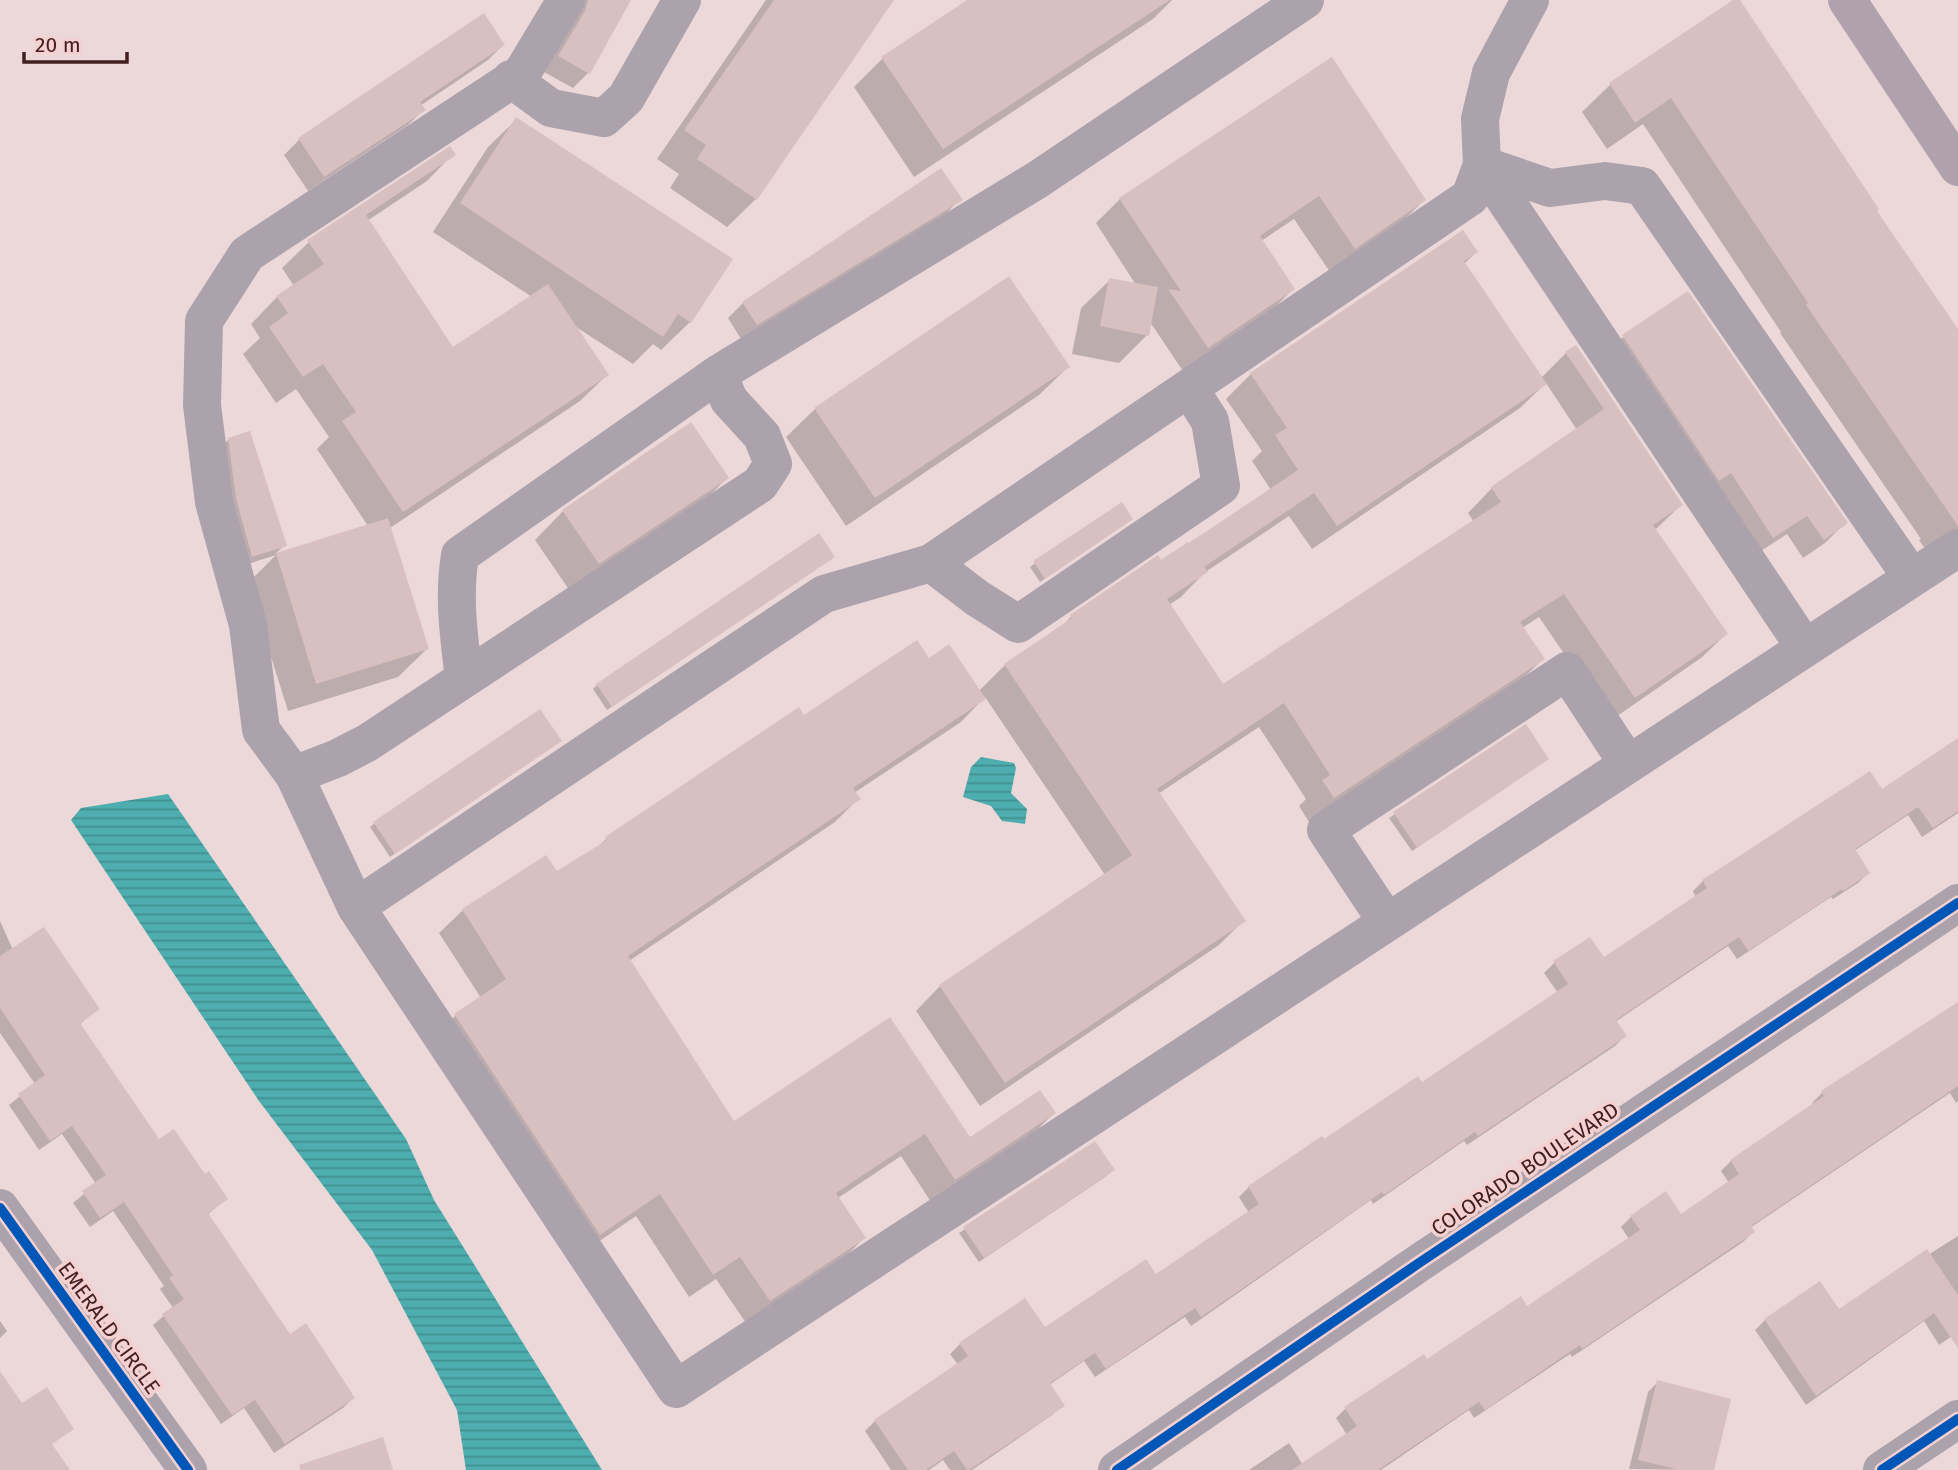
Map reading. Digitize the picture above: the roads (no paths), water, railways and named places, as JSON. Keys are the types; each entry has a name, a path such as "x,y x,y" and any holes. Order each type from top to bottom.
{"main road":[{"path":"1847,0 1958,167"}],"street":[{"path":"566,0 522,73 247,254 204,321 202,405 214,502 247,625 261,730 294,775 356,907 676,1389 1958,548"},
{"path":"511,79 551,108 604,118 626,98 682,0"},
{"path":"464,679 455,584 460,555 718,374 1037,180 1304,0"},
{"path":"356,907 824,594 932,563 1470,197 1482,165 1480,120 1492,73 1530,0"},
{"path":"1482,165 1550,188 1605,181 1642,186 1912,578"},
{"path":"1482,165 1805,648"},
{"path":"294,775 367,743 760,484 773,464 762,436 729,400 718,374"},
{"path":"932,563 977,598 1018,624 1221,486 1210,421 1189,388"},
{"path":"1387,922 1326,830 1567,671 1628,764"},
{"name":"COLORADO BOULEVARD","path":"1116,1470 1419,1263 1958,903"},
{"name":"EMERALD CIRCLE","path":"0,1208 188,1470"},
{"path":"1882,1470 1958,1419"}],"water":[{"path":"981,757 1014,763 1016,768 1011,793 1027,809 1025,824 1002,821 991,806 963,797 971,767"},
{"path":"168,794 406,1139 434,1200 602,1470 466,1470 457,1410 372,1250 259,1101 71,820 81,808"}]}
